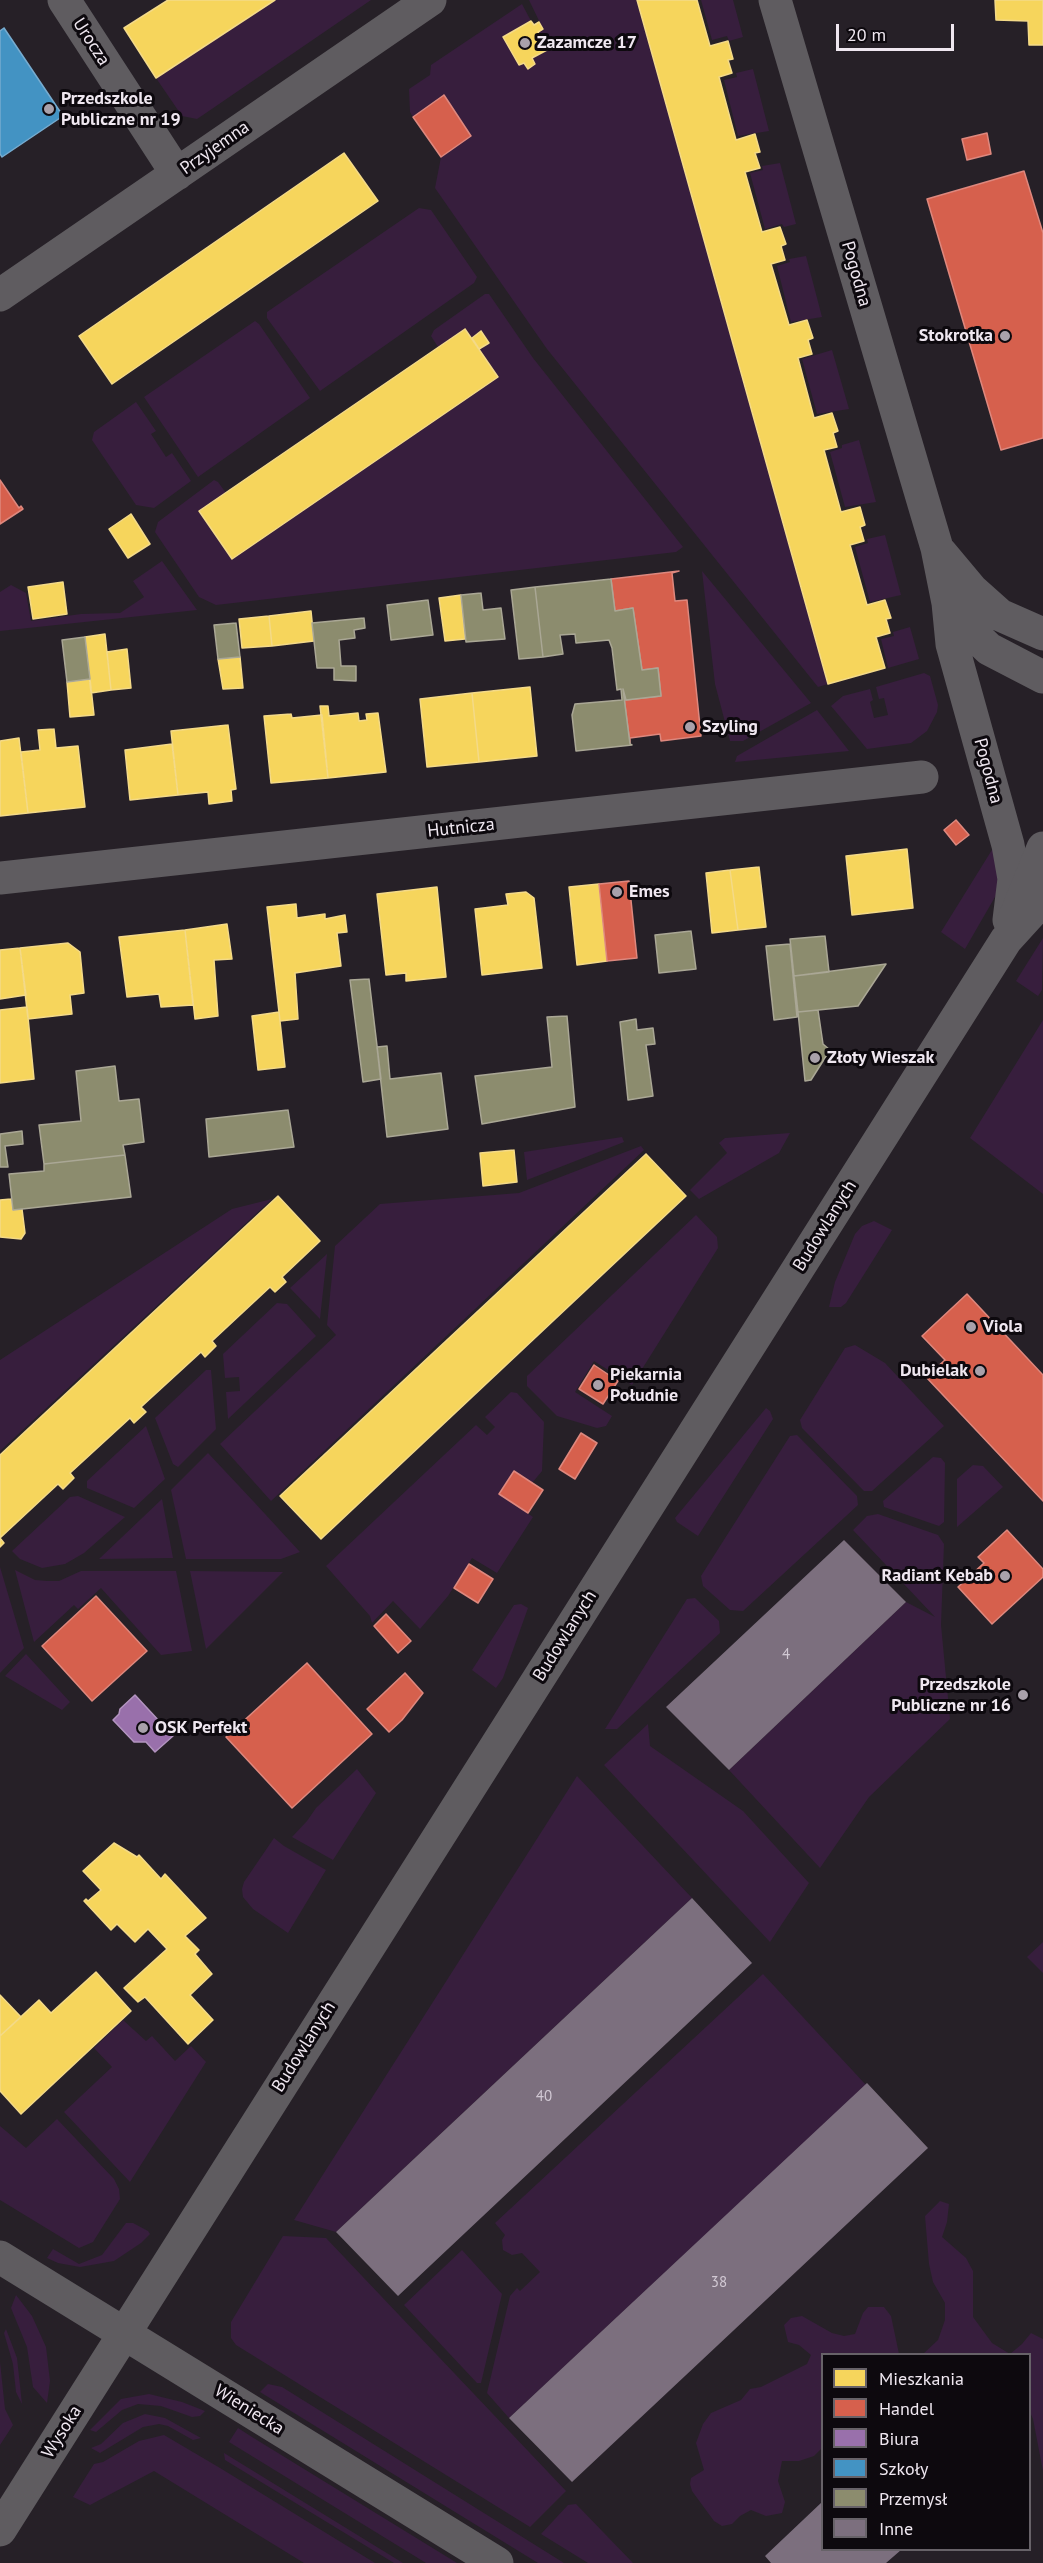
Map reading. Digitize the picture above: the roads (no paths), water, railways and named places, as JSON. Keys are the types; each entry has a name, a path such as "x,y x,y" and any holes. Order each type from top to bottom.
{"street":[{"name":"Urocza","path":"64,0 177,174"},
{"name":"Przyjemna","path":"0,295 430,0"},
{"name":"Pogodna","path":"775,0 937,548 948,603 952,644 1010,856 1014,879 1006,940"},
{"name":"Pogodna","path":"937,548 972,590 1000,615 1043,634"},
{"name":"Pogodna","path":"948,603 967,628 989,649 1043,677"},
{"name":"Hutnicza","path":"0,878 921,777"},
{"name":"Budowlanych","path":"1006,940 1043,848"},
{"name":"Budowlanych","path":"124,2333 1006,940 1043,900"},
{"name":"Wieniecka","path":"0,2257 497,2563"},
{"name":"Wysoka","path":"0,2530 124,2333"}],"place":[{"name":"Zazamcze 17","path":"525,43"},
{"name":"Przedszkole Publiczne nr 19","path":"49,109"},
{"name":"Stokrotka","path":"1005,336"},
{"name":"Szyling","path":"690,727"},
{"name":"Emes","path":"617,892"},
{"name":"Złoty Wieszak","path":"815,1058"},
{"name":"Viola","path":"971,1327"},
{"name":"Dubielak","path":"980,1371"},
{"name":"Piekarnia Południe","path":"598,1385"},
{"name":"Radiant Kebab","path":"1005,1576"},
{"name":"Przedszkole Publiczne nr 16","path":"1023,1695"},
{"name":"OSK Perfekt","path":"143,1728"}]}
